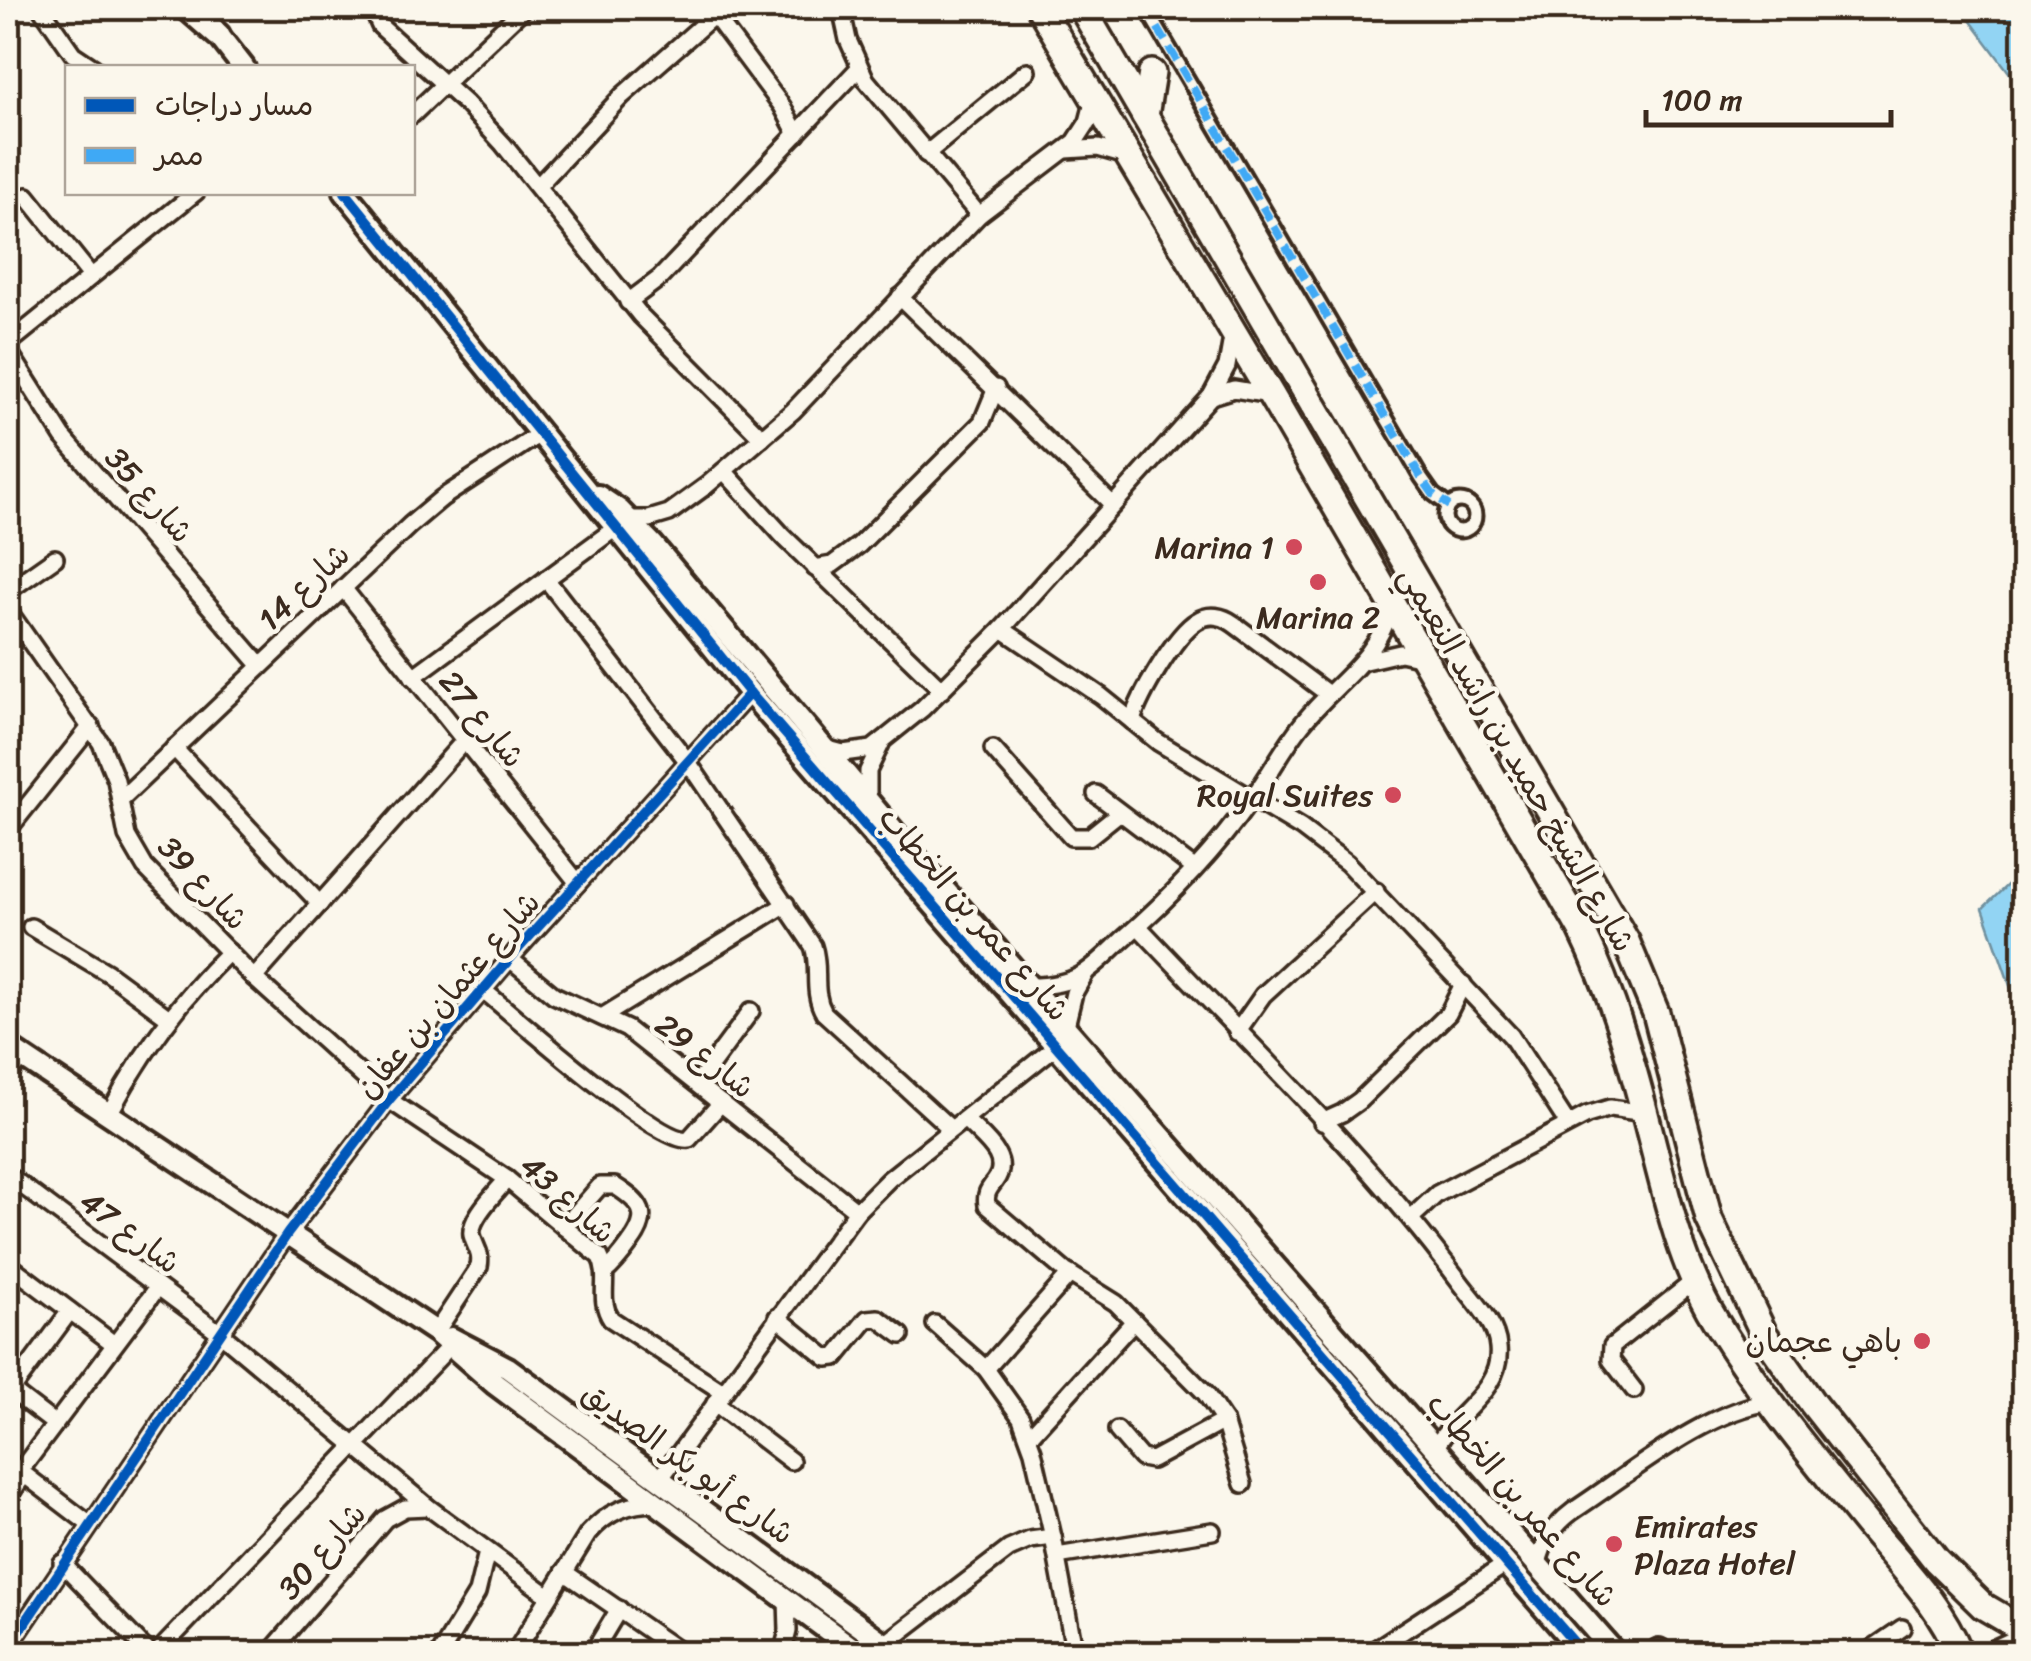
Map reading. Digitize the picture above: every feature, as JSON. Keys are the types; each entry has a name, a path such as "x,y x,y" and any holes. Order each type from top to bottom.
{"main road":[{"path":"188,8 218,35"},
{"path":"210,8 218,35"},
{"name":"شارع الشيخ حميد بن راشد النعيمي","path":"1040,8 1270,395 1598,962 1623,1031 1663,1185 1695,1280 1720,1327 1832,1481 1932,1604 1960,1654"},
{"name":"شارع الشيخ حميد بن راشد النعيمي","path":"1082,8 1626,941 1656,1014 1709,1219 1764,1334 1813,1404 1958,1585 1983,1606 2024,1630"},
{"path":"1146,116 1152,72"},
{"path":"1994,1654 2024,1640"}],"street":[{"path":"41,8 73,54 90,65"},
{"path":"198,8 242,65"},
{"path":"372,8 380,26 494,134 628,302 762,438"},
{"path":"415,112 524,8"},
{"path":"841,8 859,68 979,215"},
{"path":"1146,8 1420,478 1449,506"},
{"path":"538,186 622,96 712,11 798,134"},
{"path":"628,302 660,278 859,68"},
{"path":"926,154 1027,71"},
{"path":"414,677 622,523 669,513 724,471 807,397 979,215 1066,150 1088,122 1094,100"},
{"path":"1066,150 1098,148 1128,157"},
{"path":"8,347 192,195"},
{"name":"شارع عمر بن الخطاب","path":"346,195 588,490 622,523 688,602 868,800 904,858 1055,1046 1582,1651"},
{"path":"26,196 90,276"},
{"path":"900,296 1113,505"},
{"path":"868,800 868,771 881,744 1002,629 1211,396 1227,366 1233,332"},
{"name":"شارع 35","path":"8,347 63,437 260,666"},
{"path":"815,568 832,565 859,545 982,422 996,388"},
{"path":"1211,396 1234,389 1270,395"},
{"name":"شارع 14","path":"120,800 434,505 541,432"},
{"path":"724,471 815,568 942,690"},
{"path":"653,545 669,513"},
{"name":"شارع عمر بن الخطاب","path":"622,523 653,545 750,692 1030,986 1616,1654"},
{"path":"8,591 56,558"},
{"path":"546,579 688,762 813,946 816,995 824,1013 1001,1160 1002,1171 986,1194 987,1205 1070,1274 1109,1298 1206,1394 1224,1421 1243,1484"},
{"name":"شارع 27","path":"343,588 578,883"},
{"path":"1030,986 1062,983 1086,972 1194,868 1252,798 1299,728 1328,694 1365,661 1382,634 1392,605"},
{"name":"شارع 39","path":"8,610 91,726 110,761 134,852 254,978 389,1100"},
{"path":"1132,721 1149,682 1190,627 1206,617 1216,616 1234,624 1328,694"},
{"path":"1002,629 1101,696 1158,742 1324,845 1376,891 1511,1036 1568,1124"},
{"path":"1365,661 1400,653 1423,658"},
{"name":"شارع عثمان بن عفان","path":"8,1648 288,1233 389,1100 750,692"},
{"path":"8,830 91,726"},
{"path":"254,978 464,741"},
{"path":"824,748 854,753 881,744"},
{"path":"174,748 320,904"},
{"path":"993,749 1071,837 1089,837 1118,813"},
{"path":"1096,794 1194,868"},
{"path":"1238,1032 1263,996 1376,891"},
{"path":"602,1016 786,904"},
{"path":"1138,926 1412,1218 1489,1321 1498,1347 1495,1374 1436,1447"},
{"path":"30,927 108,973 168,1018"},
{"path":"108,1114 168,1018 228,952"},
{"name":"شارع 29","path":"510,959 554,995 627,1029 857,1210"},
{"path":"1066,1026 1074,992 1086,972"},
{"path":"1322,1122 1351,1108 1372,1088 1448,1014 1464,984"},
{"path":"484,990 620,1102 678,1140 690,1140 721,1103"},
{"path":"697,1084 751,1011"},
{"path":"660,1479 857,1210 889,1179 1055,1046"},
{"path":"8,1076 14,1052"},
{"name":"شارع أبو بكر الصديق","path":"14,1052 443,1339 508,1368 615,1460 657,1503 860,1654"},
{"name":"شارع 43","path":"389,1100 507,1179 600,1257 605,1272 602,1299 611,1319 719,1398 791,1460"},
{"path":"1412,1218 1436,1194 1568,1124 1610,1108 1645,1113"},
{"name":"شارع 47","path":"8,1175 220,1333 428,1508 550,1596"},
{"path":"62,1563 153,1654 355,1447 443,1339 479,1267 473,1224 507,1179"},
{"path":"564,1227 600,1186 615,1186 640,1208 643,1226 605,1272"},
{"path":"8,1264 114,1344"},
{"path":"986,1368 1070,1274"},
{"path":"1634,1390 1611,1360 1612,1346 1695,1280"},
{"path":"8,1497 17,1469 158,1287"},
{"path":"55,1424 8,1391 70,1312"},
{"path":"777,1317 826,1358 836,1357 862,1322 872,1317 902,1335"},
{"path":"1028,1437 1134,1321"},
{"path":"936,1324 986,1368 1011,1400 1028,1437 1054,1537 1075,1654"},
{"path":"1538,1564 1554,1528 1573,1511 1711,1421 1747,1406 1772,1402"},
{"path":"1116,1430 1140,1458 1152,1460 1224,1421"},
{"name":"شارع أبو بكر الصديق","path":"615,1460 660,1479 892,1649"},
{"path":"17,1469 90,1524"},
{"path":"1444,1492 1452,1479 1462,1476"},
{"path":"514,1654 598,1522 626,1506 657,1503"},
{"name":"شارع 30","path":"270,1654 385,1519 405,1508 428,1508"},
{"path":"1057,1556 1212,1531"},
{"path":"892,1649 1009,1549 1030,1540 1054,1537"},
{"path":"440,1654 477,1592 487,1552"},
{"path":"1368,1654 1506,1564"},
{"path":"564,1572 683,1654"},
{"path":"782,1654 788,1631 787,1600"},
{"path":"592,1654 619,1608"},
{"path":"1864,1654 1902,1628"},
{"path":"1582,1651 1593,1646 1598,1632"},
{"path":"654,1654 665,1639"},
{"path":"840,1654 852,1654"}],"water":[{"path":"1961,8 2023,8 2023,91"},
{"path":"2023,870 2023,1023 1983,908"}],"marked path":[{"path":"1146,8 1421,477 1433,494 1449,506"}],"cycle path":[{"path":"347,195 750,693 1584,1654"},
{"path":"8,1648 288,1233 389,1100 519,948 750,693"}],"place":[{"name":"Marina 1","path":"1294,547"},
{"name":"Marina 2","path":"1318,582"},
{"name":"Royal Suites","path":"1393,795"},
{"name":"باهي عجمان","path":"1922,1341"},
{"name":"Emirates Plaza Hotel","path":"1614,1544"}]}
